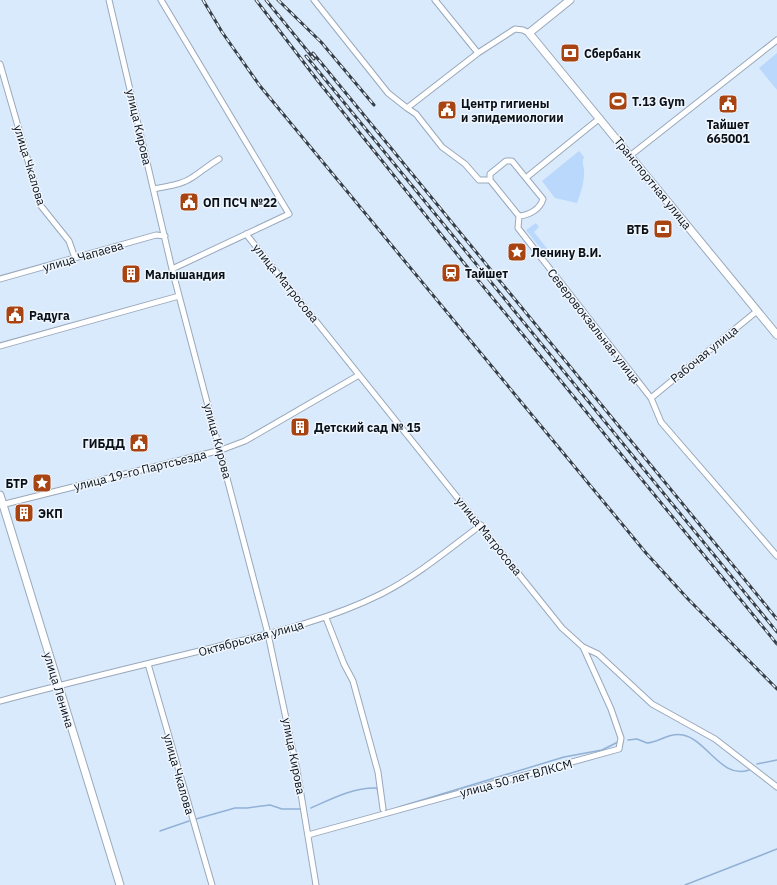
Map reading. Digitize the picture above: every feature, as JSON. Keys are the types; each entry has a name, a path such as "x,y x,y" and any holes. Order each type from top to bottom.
{"street":[{"name":"улица Кирова","path":"110,0 172,269 221,450 268,634 298,770 316,885"},
{"path":"161,0 289,214 172,269"},
{"path":"314,0 354,48 388,93 416,114 442,147 465,164 479,180 490,180"},
{"path":"436,0 478,53"},
{"path":"407,108 478,53 515,29 523,30 529,33 570,0"},
{"name":"Транспортная улица","path":"529,33 631,155 777,335"},
{"path":"631,155 777,40"},
{"name":"улица Чкалова","path":"0,64 41,206 69,241 75,258"},
{"path":"527,177 600,118"},
{"path":"154,188 178,184 192,178 204,168 219,159"},
{"path":"506,161 512,161 527,177 543,199 542,204 529,215 520,216 490,180 490,174 506,161"},
{"name":"Северовокзальная улица","path":"520,216 518,228 651,398 661,422 777,556"},
{"name":"улица Матросова","path":"246,234 562,628 583,647 598,654 652,704 716,740 777,787"},
{"name":"улица Чапаева","path":"0,279 156,235 165,236"},
{"path":"0,346 180,296"},
{"name":"Рабочая улица","path":"651,398 758,311"},
{"name":"улица 19-го Партсъезда","path":"1,505 221,450 245,441 360,375"},
{"name":"улица Ленина","path":"0,495 1,505 120,885"},
{"name":"Октябрьская улица","path":"0,701 326,618 382,593 422,569 481,526"},
{"path":"326,618 344,664 353,681 378,772 383,809"},
{"name":"улица 50 лет ВЛКСМ","path":"308,835 619,749 621,738 611,709 583,647"},
{"name":"улица Чкалова","path":"148,664 212,885"}],"shaded area":[{"path":"777,53 777,90 759,68"},
{"path":"579,151 584,157 584,178 577,203 555,198 542,181"},
{"path":"536,223 539,227 534,232 549,251 545,254 526,230"}],"waterway":[{"path":"628,740 637,739 647,743 673,735 683,735 692,738 723,765 739,772 749,770"},
{"path":"399,807 564,757 602,750 618,742"},
{"path":"757,764 777,760"},
{"path":"311,808 343,794 360,789 377,788 379,796"},
{"path":"196,819 235,808 270,805 282,809 301,809"},
{"path":"160,831 189,821"},
{"path":"685,885 777,849"}],"railway":[{"path":"203,0 222,32 260,86 646,553 688,599 777,689"},
{"path":"256,0 318,81 464,263 777,644"},
{"path":"266,0 314,59"},
{"path":"278,0 321,42 374,105"},
{"path":"313,53 777,619"},
{"path":"306,56 777,632"}],"place":[{"name":"Сбербанк","path":"570,53"},
{"name":"T.13 Gym","path":"618,101"},
{"name":"Тайшет 665001","path":"728,104"},
{"name":"Центр гигиены и эпидемиологии","path":"447,110"},
{"name":"ОП ПСЧ №22","path":"189,202"},
{"name":"ВТБ","path":"663,229"},
{"name":"Ленину В.И.","path":"517,252"},
{"name":"Тайшет","path":"451,273"},
{"name":"Малышандия","path":"131,274"},
{"name":"Радуга","path":"15,315"},
{"name":"Детский сад № 15","path":"300,427"},
{"name":"ГИБДД","path":"139,443"},
{"name":"БТР","path":"42,483"},
{"name":"ЭКП","path":"24,513"}]}
